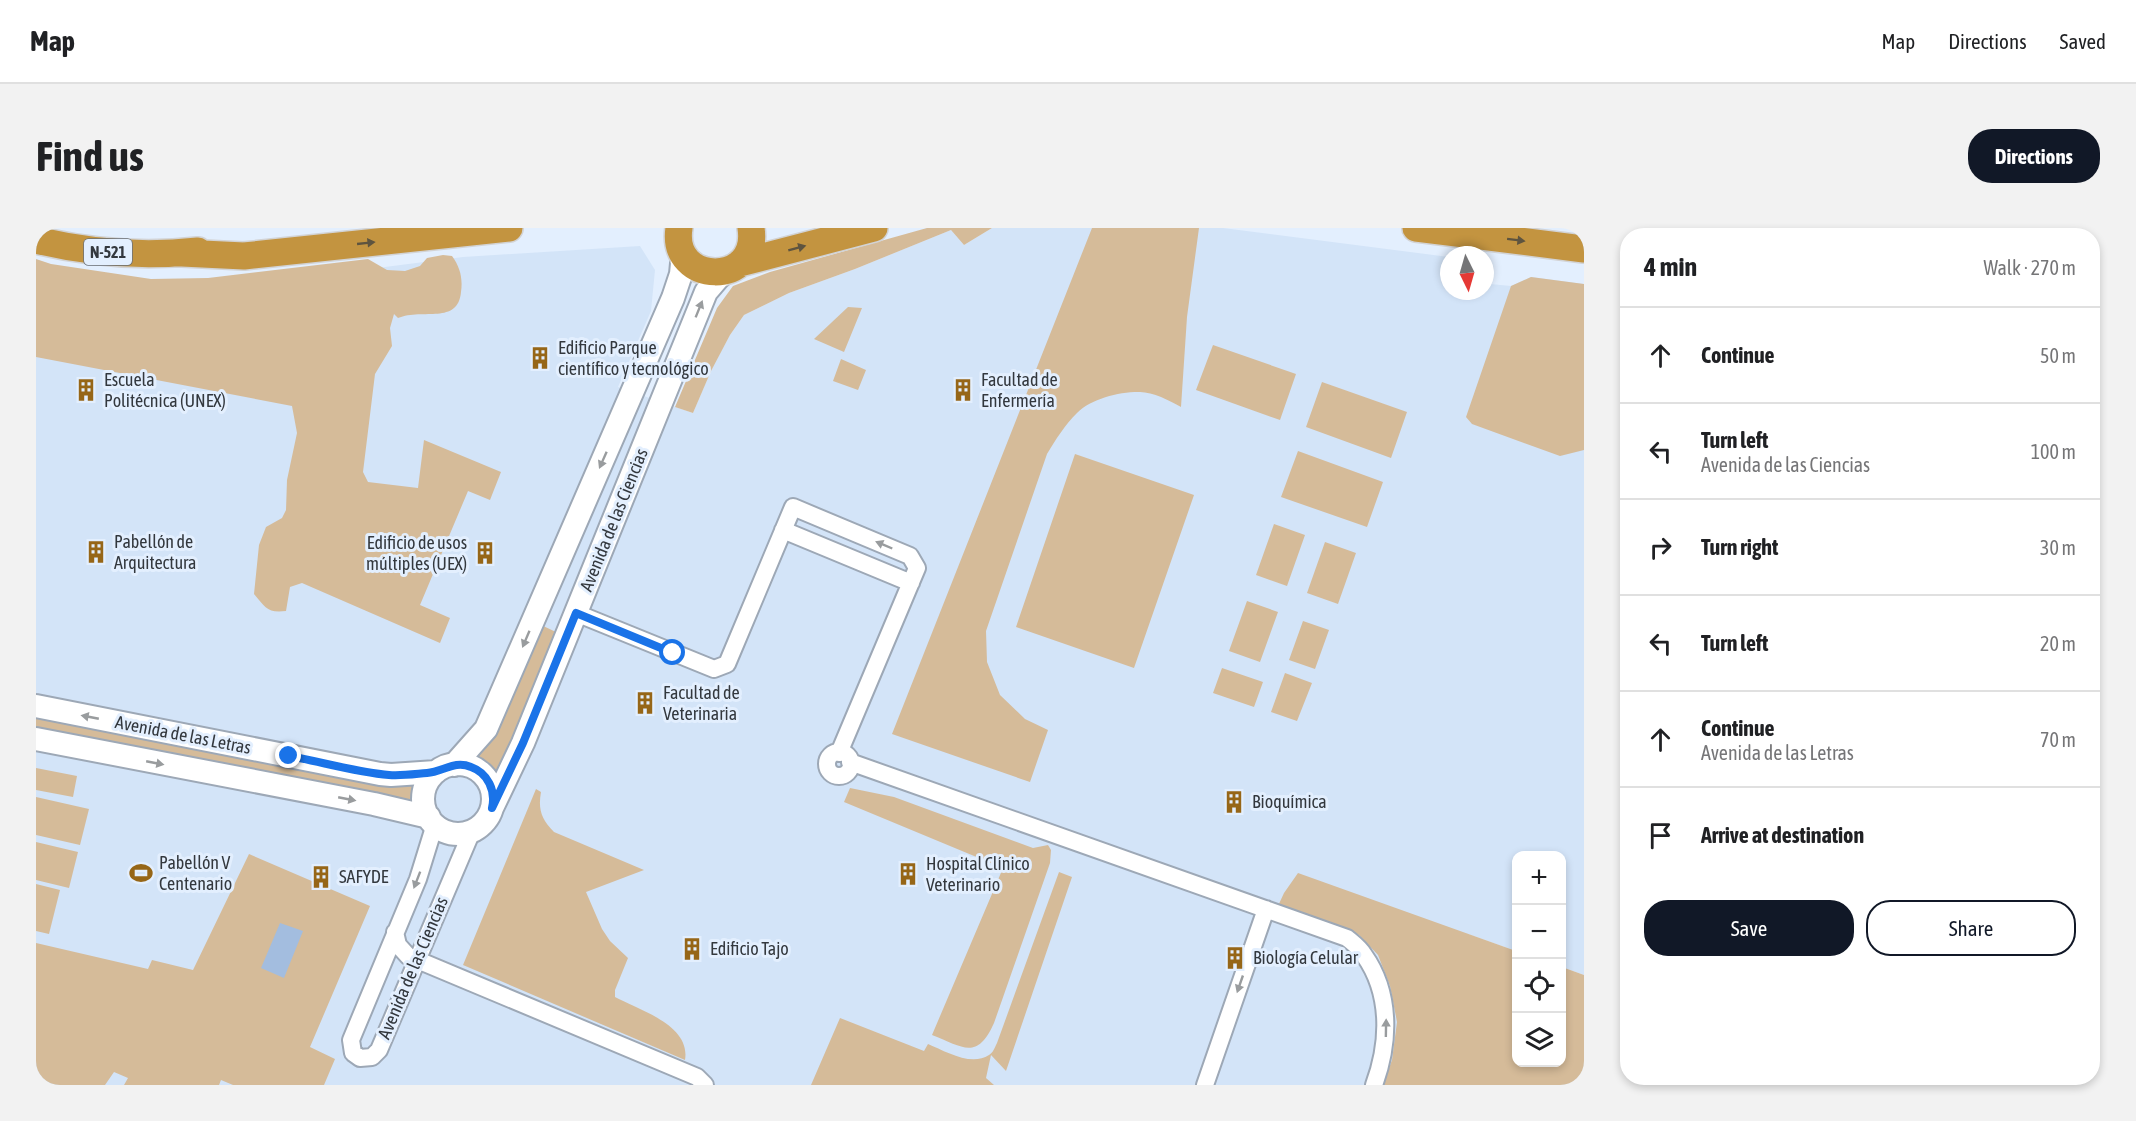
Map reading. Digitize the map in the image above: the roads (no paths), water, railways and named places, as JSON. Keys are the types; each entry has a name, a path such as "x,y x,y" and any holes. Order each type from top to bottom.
{"highway":[{"name":"N-521","path":"36,240 70,248 134,255 182,253 274,242 342,228"},
{"path":"182,253 244,256 509,228"},
{"path":"734,266 750,248 751,228"},
{"path":"678,235 689,262 702,270 716,273 734,266 874,228"},
{"path":"1416,228 1584,249"}],"main road":[{"name":"Avenida de las Ciencias","path":"445,768 486,729 673,298 681,274 678,235"},
{"name":"Avenida de las Ciencias","path":"492,808 523,743 706,292 718,278 734,266"},
{"name":"Avenida de las Letras","path":"36,706 380,774 391,775 445,768"},
{"name":"Avenida de las Letras","path":"36,739 374,804 432,821"},
{"path":"465,765 475,768 486,778 493,793 492,808 484,822 472,831 452,833 432,821 424,803 424,793 427,784 445,768 465,765"}],"street":[{"path":"576,613 714,669 727,664 793,507 910,556 917,568 845,762 860,771 880,773 1347,938 1364,953 1378,980 1385,1007 1386,1036 1374,1085"},
{"path":"783,530 911,583"},
{"name":"Avenida de las Ciencias","path":"432,821 418,879 351,1040 352,1050 356,1056 367,1059 375,1055 378,1050 472,831"},
{"path":"1205,1085 1266,909"},
{"path":"395,932 402,951 416,960 697,1077 705,1085"}],"water":[{"path":"280,923 303,931 284,978 261,968"}],"place":[{"name":"Edificio Parque científico y tecnológico","path":"540,358"},
{"name":"Escuela Politécnica (UNEX)","path":"86,390"},
{"name":"Facultad de Enfermería","path":"963,390"},
{"name":"Pabellón de Arquitectura","path":"96,552"},
{"name":"Edificio de usos múltiples (UEX)","path":"485,553"},
{"name":"Facultad de Veterinaria","path":"645,703"},
{"name":"Bioquímica","path":"1234,802"},
{"name":"Pabellón V Centenario","path":"141,873"},
{"name":"Hospital Clínico Veterinario","path":"908,874"},
{"name":"SAFYDE","path":"321,877"},
{"name":"Edificio Tajo","path":"692,949"},
{"name":"Biología Celular","path":"1235,958"}]}
